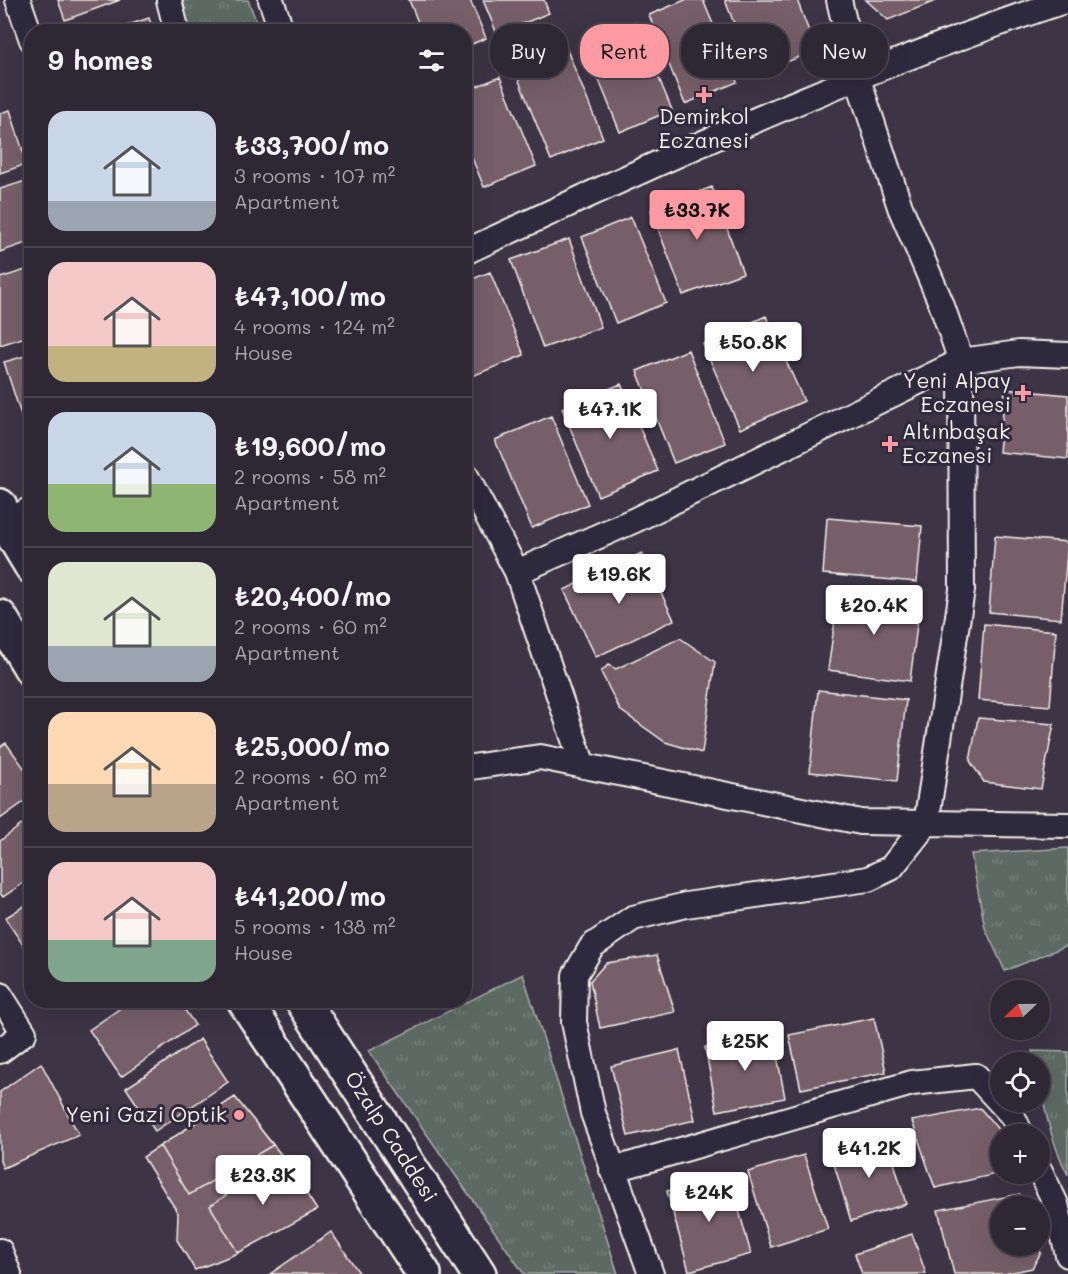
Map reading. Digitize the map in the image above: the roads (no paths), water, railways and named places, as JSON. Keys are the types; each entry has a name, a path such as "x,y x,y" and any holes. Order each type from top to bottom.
{"main road":[{"path":"9,516 24,549"},
{"path":"0,617 24,657"},
{"path":"249,1008 424,1274"},
{"name":"Özalp Caddesi","path":"307,1008 479,1274"}],"street":[{"path":"18,0 26,24"},
{"path":"169,0 175,24"},
{"path":"271,0 279,24"},
{"path":"839,0 845,24"},
{"path":"888,64 966,33 1067,0"},
{"path":"472,249 648,167 852,78"},
{"path":"651,1274 593,1113 574,1022 575,975 592,945 633,918 686,905 868,879 891,868 926,824 962,590 961,361 941,303 900,207 858,78"},
{"path":"517,572 646,515 961,361 1019,353 1068,355"},
{"path":"472,487 517,572 583,766"},
{"path":"472,767 540,757 861,822 1068,825"},
{"path":"0,995 24,1033 0,1051"},
{"path":"612,1170 912,1083 976,1076 1012,1115 1016,1124"},
{"path":"1046,1184 1056,1204 1068,1255"},
{"path":"0,1251 9,1274"}],"place":[{"name":"Demirkol Eczanesi","path":"704,95"},
{"name":"Yeni Alpay Eczanesi","path":"1023,393"},
{"name":"Altınbaşak Eczanesi","path":"890,444"},
{"name":"Yeni Gazi Optik","path":"239,1115"}]}
